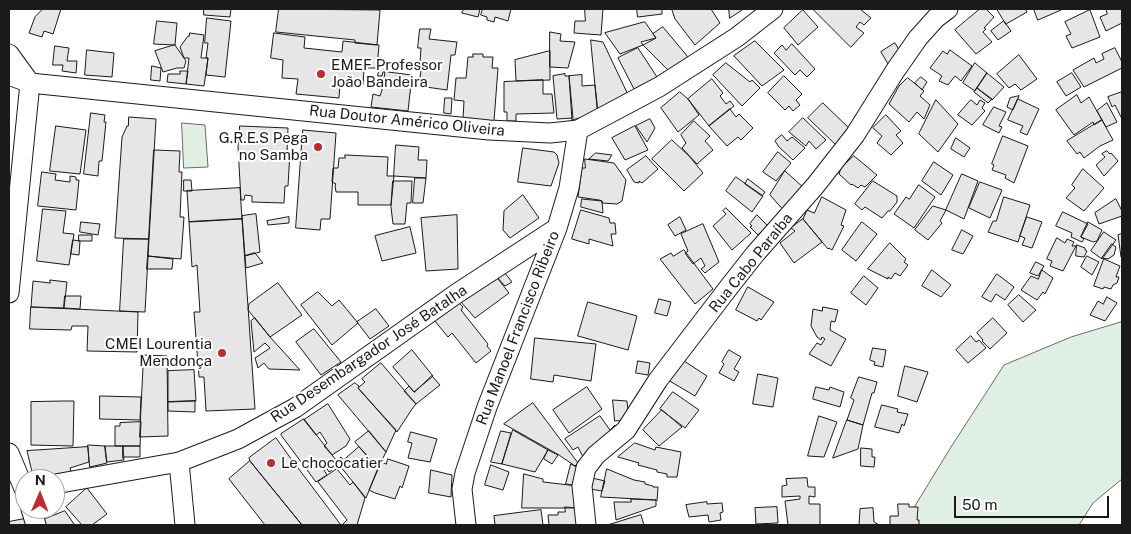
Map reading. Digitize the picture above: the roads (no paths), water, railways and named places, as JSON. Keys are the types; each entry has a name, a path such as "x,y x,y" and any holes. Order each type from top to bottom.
{"street":[{"name":"Rua Doutor Américo Oliveira","path":"9,75 30,83 489,130 550,133 578,130 659,87 737,37 773,9"},
{"name":"Rua Cabo Paraíba","path":"586,525 582,486 586,468 596,455 626,430 658,380 729,287 755,254 815,186 855,135 918,38 948,9"},
{"path":"9,54 30,83 9,293"},
{"name":"Rua Manoel Francisco Ribeiro","path":"466,525 462,489 465,473 487,407 557,228 569,188 578,130"},
{"name":"Rua Desembargador José Batalha","path":"65,482 179,462 238,439 295,408 456,294 557,228"},
{"path":"9,453 16,469"},
{"path":"179,462 185,525"}],"place":[{"name":"EMEF Professor João Bandeira","path":"321,74"},
{"name":"G.R.E.S Pega no Samba","path":"318,147"},
{"name":"CMEI Lourentia Mendonça","path":"222,353"},
{"name":"Le chococatier","path":"271,463"}]}
